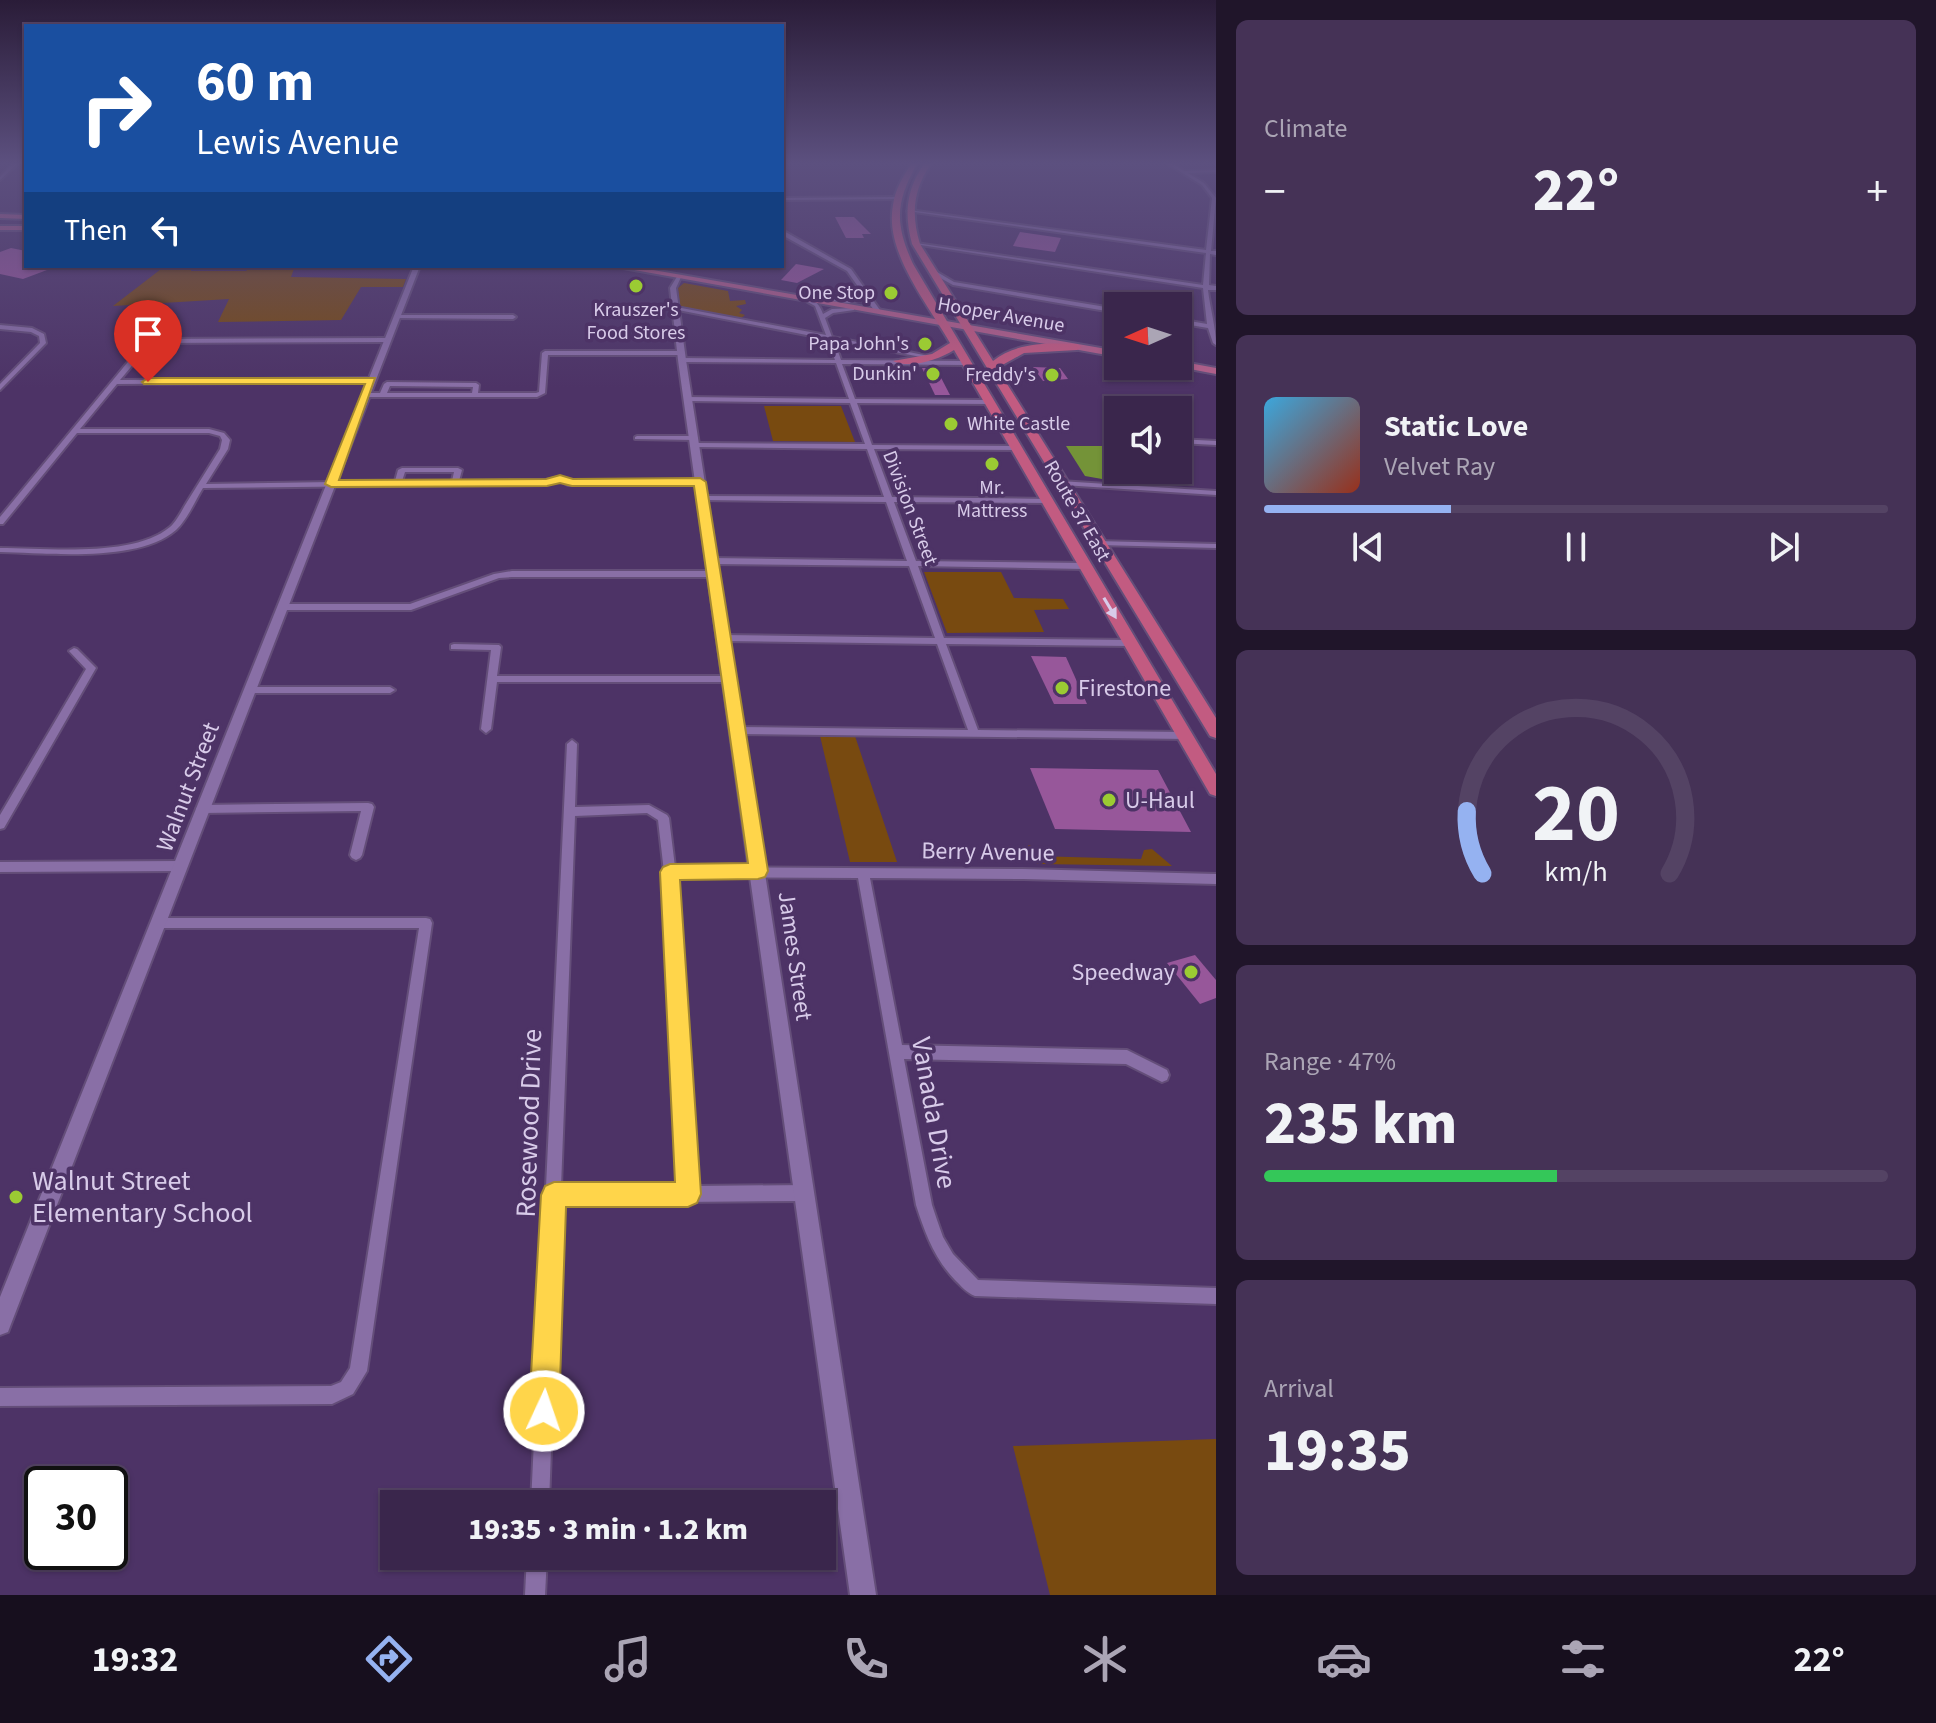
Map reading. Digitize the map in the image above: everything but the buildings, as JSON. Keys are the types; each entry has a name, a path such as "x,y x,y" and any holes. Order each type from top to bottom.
{"highway":[{"name":"Route 37 East","path":"898,238 955,344 1216,789"},
{"name":"Route 37 East","path":"915,238 1216,732"},
{"path":"898,361 932,357 945,353 955,344"},
{"path":"993,366 1004,355 1029,348 1077,347"}],"main road":[{"name":"Hooper Avenue","path":"627,268 852,309 879,311"},
{"name":"Hooper Avenue","path":"650,268 1104,352"},
{"path":"1192,362 1216,361"},
{"path":"1192,366 1216,371"}],"street":[{"path":"794,238 849,270 879,311"},
{"path":"1109,238 1216,253"},
{"path":"1211,238 1205,287 1208,326 1216,343"},
{"path":"916,244 1216,288"},
{"name":"Walnut Street","path":"0,1324 416,268"},
{"path":"935,273 950,282 982,289 1104,309"},
{"name":"James Street","path":"678,277 673,288 688,399 863,1595"},
{"path":"953,303 957,290 982,289"},
{"path":"834,300 849,301 863,292"},
{"name":"Division Street","path":"808,300 817,305 822,317 886,499 974,732"},
{"path":"676,309 932,357"},
{"path":"822,317 832,311 852,309"},
{"path":"396,317 513,317"},
{"path":"0,522 164,323"},
{"path":"1192,323 1208,326"},
{"path":"0,327 32,330 43,339 40,348 0,388"},
{"path":"148,341 386,340"},
{"path":"366,395 383,395 387,384 476,385 475,395 542,393 545,353 968,363"},
{"path":"0,378 9,378"},
{"path":"116,382 372,380"},
{"path":"688,399 990,402"},
{"path":"0,550 108,549 152,541 175,527 224,449 226,440 222,434 75,431"},
{"path":"637,438 868,447 1017,448"},
{"path":"1192,442 1216,443"},
{"path":"398,483 402,470 458,470 455,483"},
{"path":"201,486 547,482 559,486 572,482 886,499 1048,501"},
{"path":"1063,483 1212,492 1216,501"},
{"path":"1099,543 1216,546"},
{"path":"283,607 411,607 497,576 512,574 912,564 1085,566"},
{"path":"723,638 1131,643"},
{"path":"454,647 496,647 486,729"},
{"path":"0,825 91,668 74,651"},
{"path":"492,679 729,679"},
{"path":"250,690 390,690"},
{"path":"737,731 1185,736"},
{"name":"Rosewood Drive","path":"541,1490 572,744"},
{"path":"202,809 368,807 356,855"},
{"path":"570,812 649,809 663,818 670,872 688,1194"},
{"path":"0,867 181,866"},
{"name":"Berry Avenue","path":"670,872 863,872 1216,879"},
{"name":"Vanada Drive","path":"863,872 924,1205 946,1261 975,1288 1216,1296"},
{"path":"0,1397 332,1395 347,1388 358,1371 426,923 159,923"},
{"path":"897,1052 1127,1057 1162,1075"},
{"path":"554,1195 805,1193"},
{"path":"535,1595 536,1570"}],"shaded area":[{"path":"162,268 246,271 249,268 294,268 291,277 406,279 403,287 361,287 341,320 218,322 229,299 113,306"},
{"path":"684,283 728,291 730,301 745,300 746,304 736,306 742,310 739,313 745,315 740,319 680,306 678,288"},
{"path":"764,406 841,406 855,442 773,441"},
{"path":"1066,446 1104,447 1104,479 1085,476"},
{"path":"924,572 1001,572 1014,598 1063,599 1069,609 1034,610 1044,632 947,633"},
{"path":"820,736 855,736 897,862 850,862"},
{"path":"1029,845 1035,847 1034,856 1141,859 1144,850 1152,849 1172,866 1038,864 1032,861 1026,848"},
{"path":"1216,1439 1216,1595 1050,1595 1013,1446"}],"place":[{"name":"Krauszer's Food Stores","path":"636,286"},
{"name":"One Stop","path":"891,293"},
{"name":"Papa John's","path":"925,344"},
{"name":"Dunkin'","path":"933,374"},
{"name":"Freddy's","path":"1052,375"},
{"name":"White Castle","path":"951,424"},
{"name":"Mr. Mattress","path":"992,464"},
{"name":"Firestone","path":"1062,688"},
{"name":"U-Haul","path":"1109,800"},
{"name":"Speedway","path":"1191,972"},
{"name":"Walnut Street Elementary School","path":"16,1197"}],"route":[{"path":"148,382 372,380 331,484 547,482 560,479 572,482 700,482 758,871 670,872 688,1194 554,1195 544,1411"}]}
